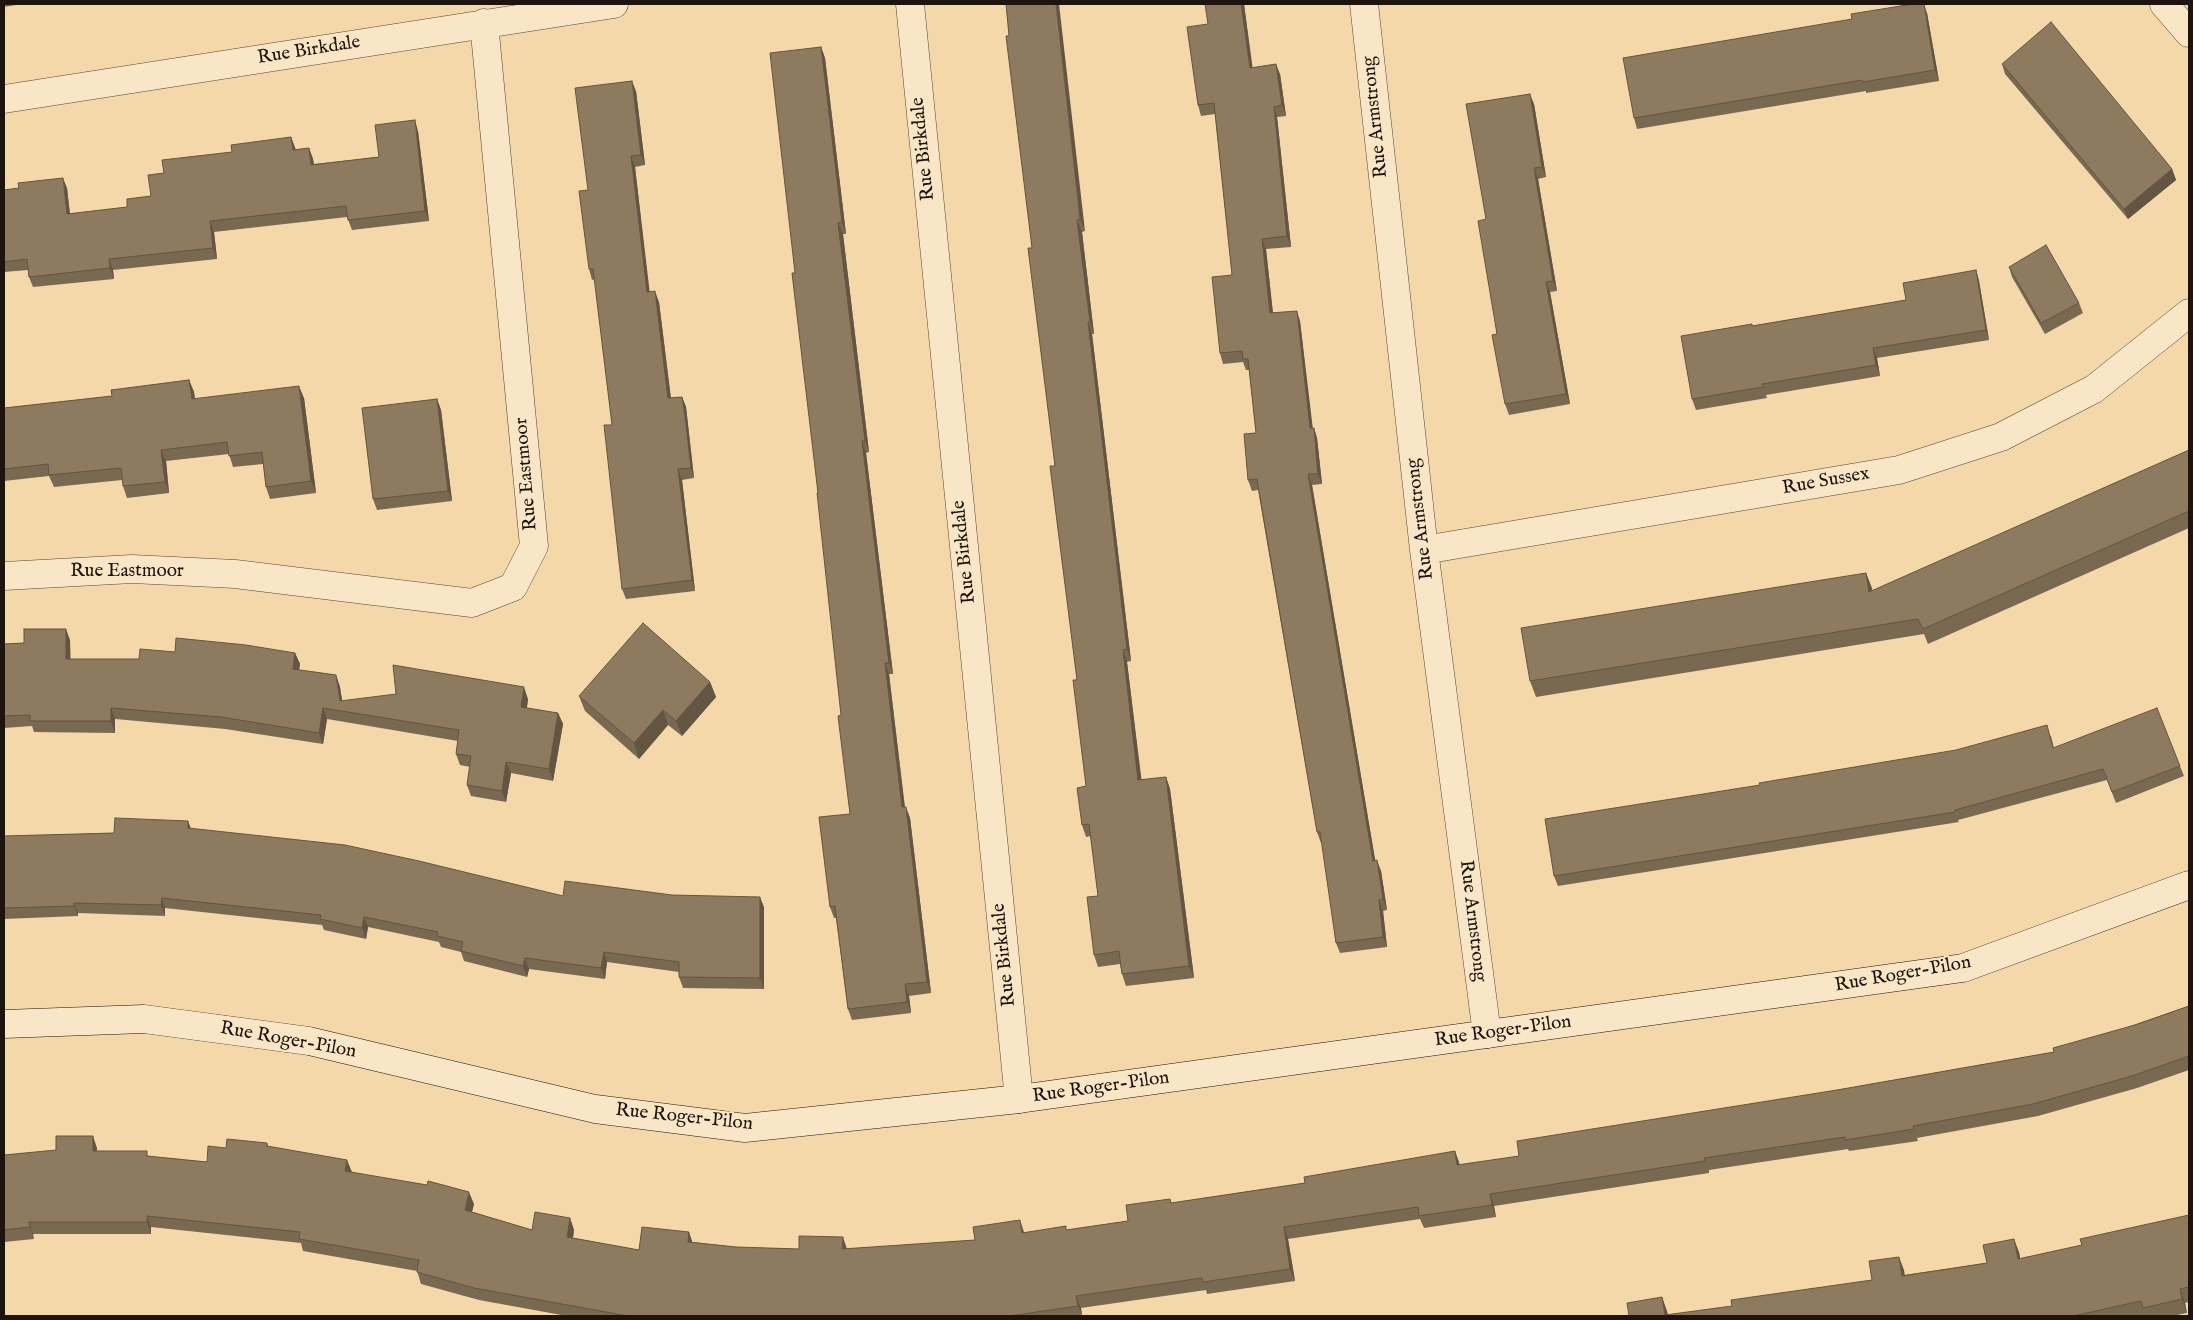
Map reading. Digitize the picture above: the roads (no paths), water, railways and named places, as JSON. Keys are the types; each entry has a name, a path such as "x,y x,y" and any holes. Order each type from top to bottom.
{"street":[{"name":"Rue Birkdale","path":"4,99 614,4"},
{"name":"Rue Birkdale","path":"910,4 1019,1099"},
{"name":"Rue Armstrong","path":"1364,4 1424,550 1487,1034"},
{"path":"2164,4 2189,33"},
{"name":"Rue Eastmoor","path":"4,576 132,569 235,574 472,604 513,587 534,546 484,23"},
{"name":"Rue Sussex","path":"1424,550 1900,470 2001,437 2094,389 2189,313"},
{"name":"Rue Roger-Pilon","path":"4,1024 144,1019 309,1041 595,1109 745,1128 1019,1099 1963,968 2189,885"}]}
